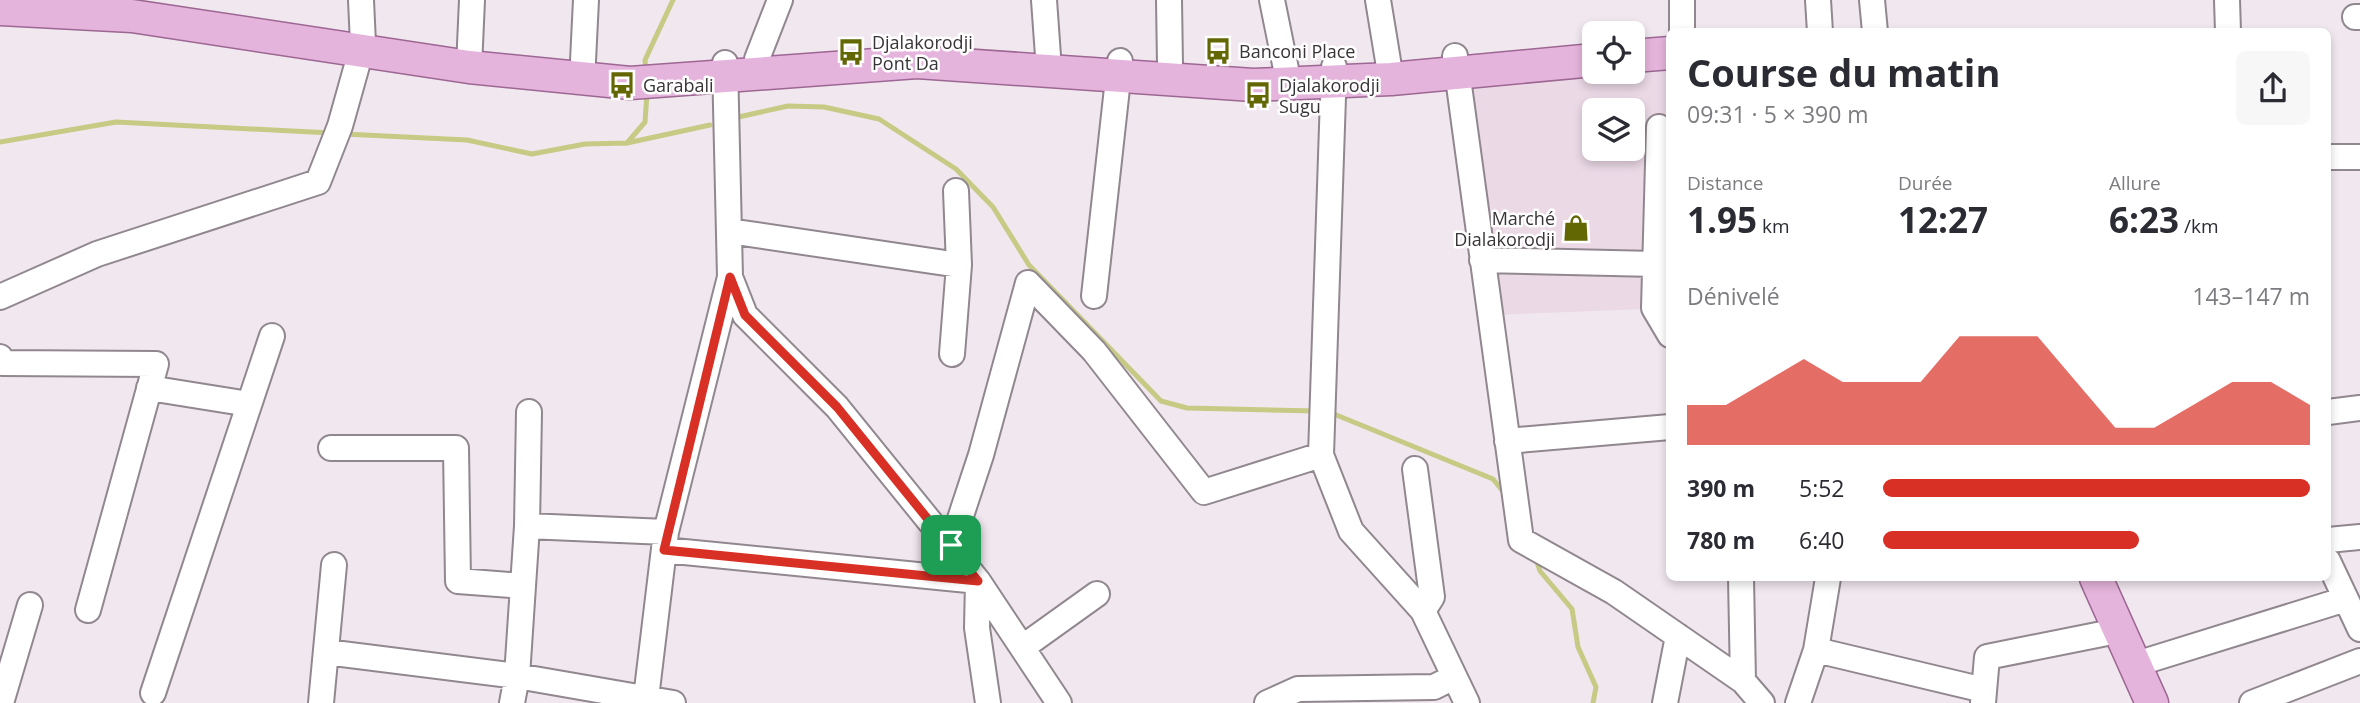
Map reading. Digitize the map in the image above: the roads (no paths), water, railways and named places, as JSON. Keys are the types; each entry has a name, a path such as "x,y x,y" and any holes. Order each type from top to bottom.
{"main road":[{"path":"0,9 58,3 132,16 469,63 630,78 758,67 917,47 1048,56 1253,85 1287,76 1390,71 1582,47"},
{"path":"1645,41 1666,39"},
{"path":"1645,55 1666,53"},
{"path":"1457,63 1582,60"},
{"path":"758,67 917,62 1120,68 1170,64 1254,70 1287,76"},
{"path":"2081,581 2110,633 2133,665 2152,703"},
{"path":"2097,581 2110,633 2134,703"}],"street":[{"path":"0,297 97,254 318,183 340,126 362,48 361,0"},
{"path":"469,63 472,0"},
{"path":"582,75 586,0"},
{"path":"758,67 780,0"},
{"path":"1044,0 1048,56"},
{"path":"1169,0 1170,64"},
{"path":"1272,0 1287,76"},
{"path":"1378,0 1390,71"},
{"path":"1682,0 1682,28"},
{"path":"1818,0 1820,28"},
{"path":"1872,0 1875,28"},
{"path":"2227,0 2228,28"},
{"path":"1457,63 1521,540 1614,592 1743,681 1762,703"},
{"path":"1094,296 1120,68"},
{"path":"646,698 665,541 730,277 725,70"},
{"path":"1333,74 1321,455 1351,531 1423,611 1440,689"},
{"path":"1659,127 1654,307 1666,328"},
{"path":"2331,157 2360,157"},
{"path":"952,354 958,265 956,191"},
{"path":"729,231 958,265"},
{"path":"1482,260 1655,264"},
{"path":"730,277 745,315 837,407 951,545 1059,703"},
{"path":"951,545 981,455 1028,283 1094,351 1204,492 1321,455"},
{"path":"153,693 272,336"},
{"path":"0,357 2,363 156,364 88,610"},
{"path":"149,388 249,404"},
{"path":"2331,412 2360,408"},
{"path":"512,703 517,676 527,526 529,412"},
{"path":"1507,441 1666,427"},
{"path":"331,448 456,449 458,581 523,586"},
{"path":"1415,469 1432,597 1423,611"},
{"path":"527,526 978,581"},
{"path":"2331,540 2360,537"},
{"path":"321,703 334,565"},
{"path":"2331,567 2360,629"},
{"path":"978,581 977,628 988,703"},
{"path":"1741,581 1743,681"},
{"path":"1798,703 1816,650 1828,581"},
{"path":"1023,647 1097,594"},
{"path":"2133,665 2346,598"},
{"path":"1,703 30,605"},
{"path":"1816,650 1983,696 1987,657 2110,633"},
{"path":"1665,703 1678,636"},
{"path":"326,652 517,676 673,703"},
{"path":"2252,703 2360,661"},
{"path":"1267,703 1302,696 1440,689 1467,703"}],"waterway":[{"path":"646,73 645,60 673,0"},
{"path":"627,143 645,122 647,93"},
{"path":"734,118 788,106 824,107 879,119 956,169 993,207 1029,265 1161,401 1187,408 1316,411"},
{"path":"0,142 116,122 331,133"},
{"path":"344,134 467,140 532,154 585,144 627,143 710,125"},
{"path":"1329,412 1493,479 1505,494"},
{"path":"1536,559 1540,571 1572,609 1578,647 1596,687 1593,703"}],"place":[{"name":"Banconi Place","path":"1218,51"},
{"name":"Djalakorodji Pont Da","path":"851,52"},
{"name":"Garabali","path":"622,85"},
{"name":"Djalakorodji Sugu","path":"1258,95"},
{"name":"Marché Dialakorodji","path":"1576,228"}]}
